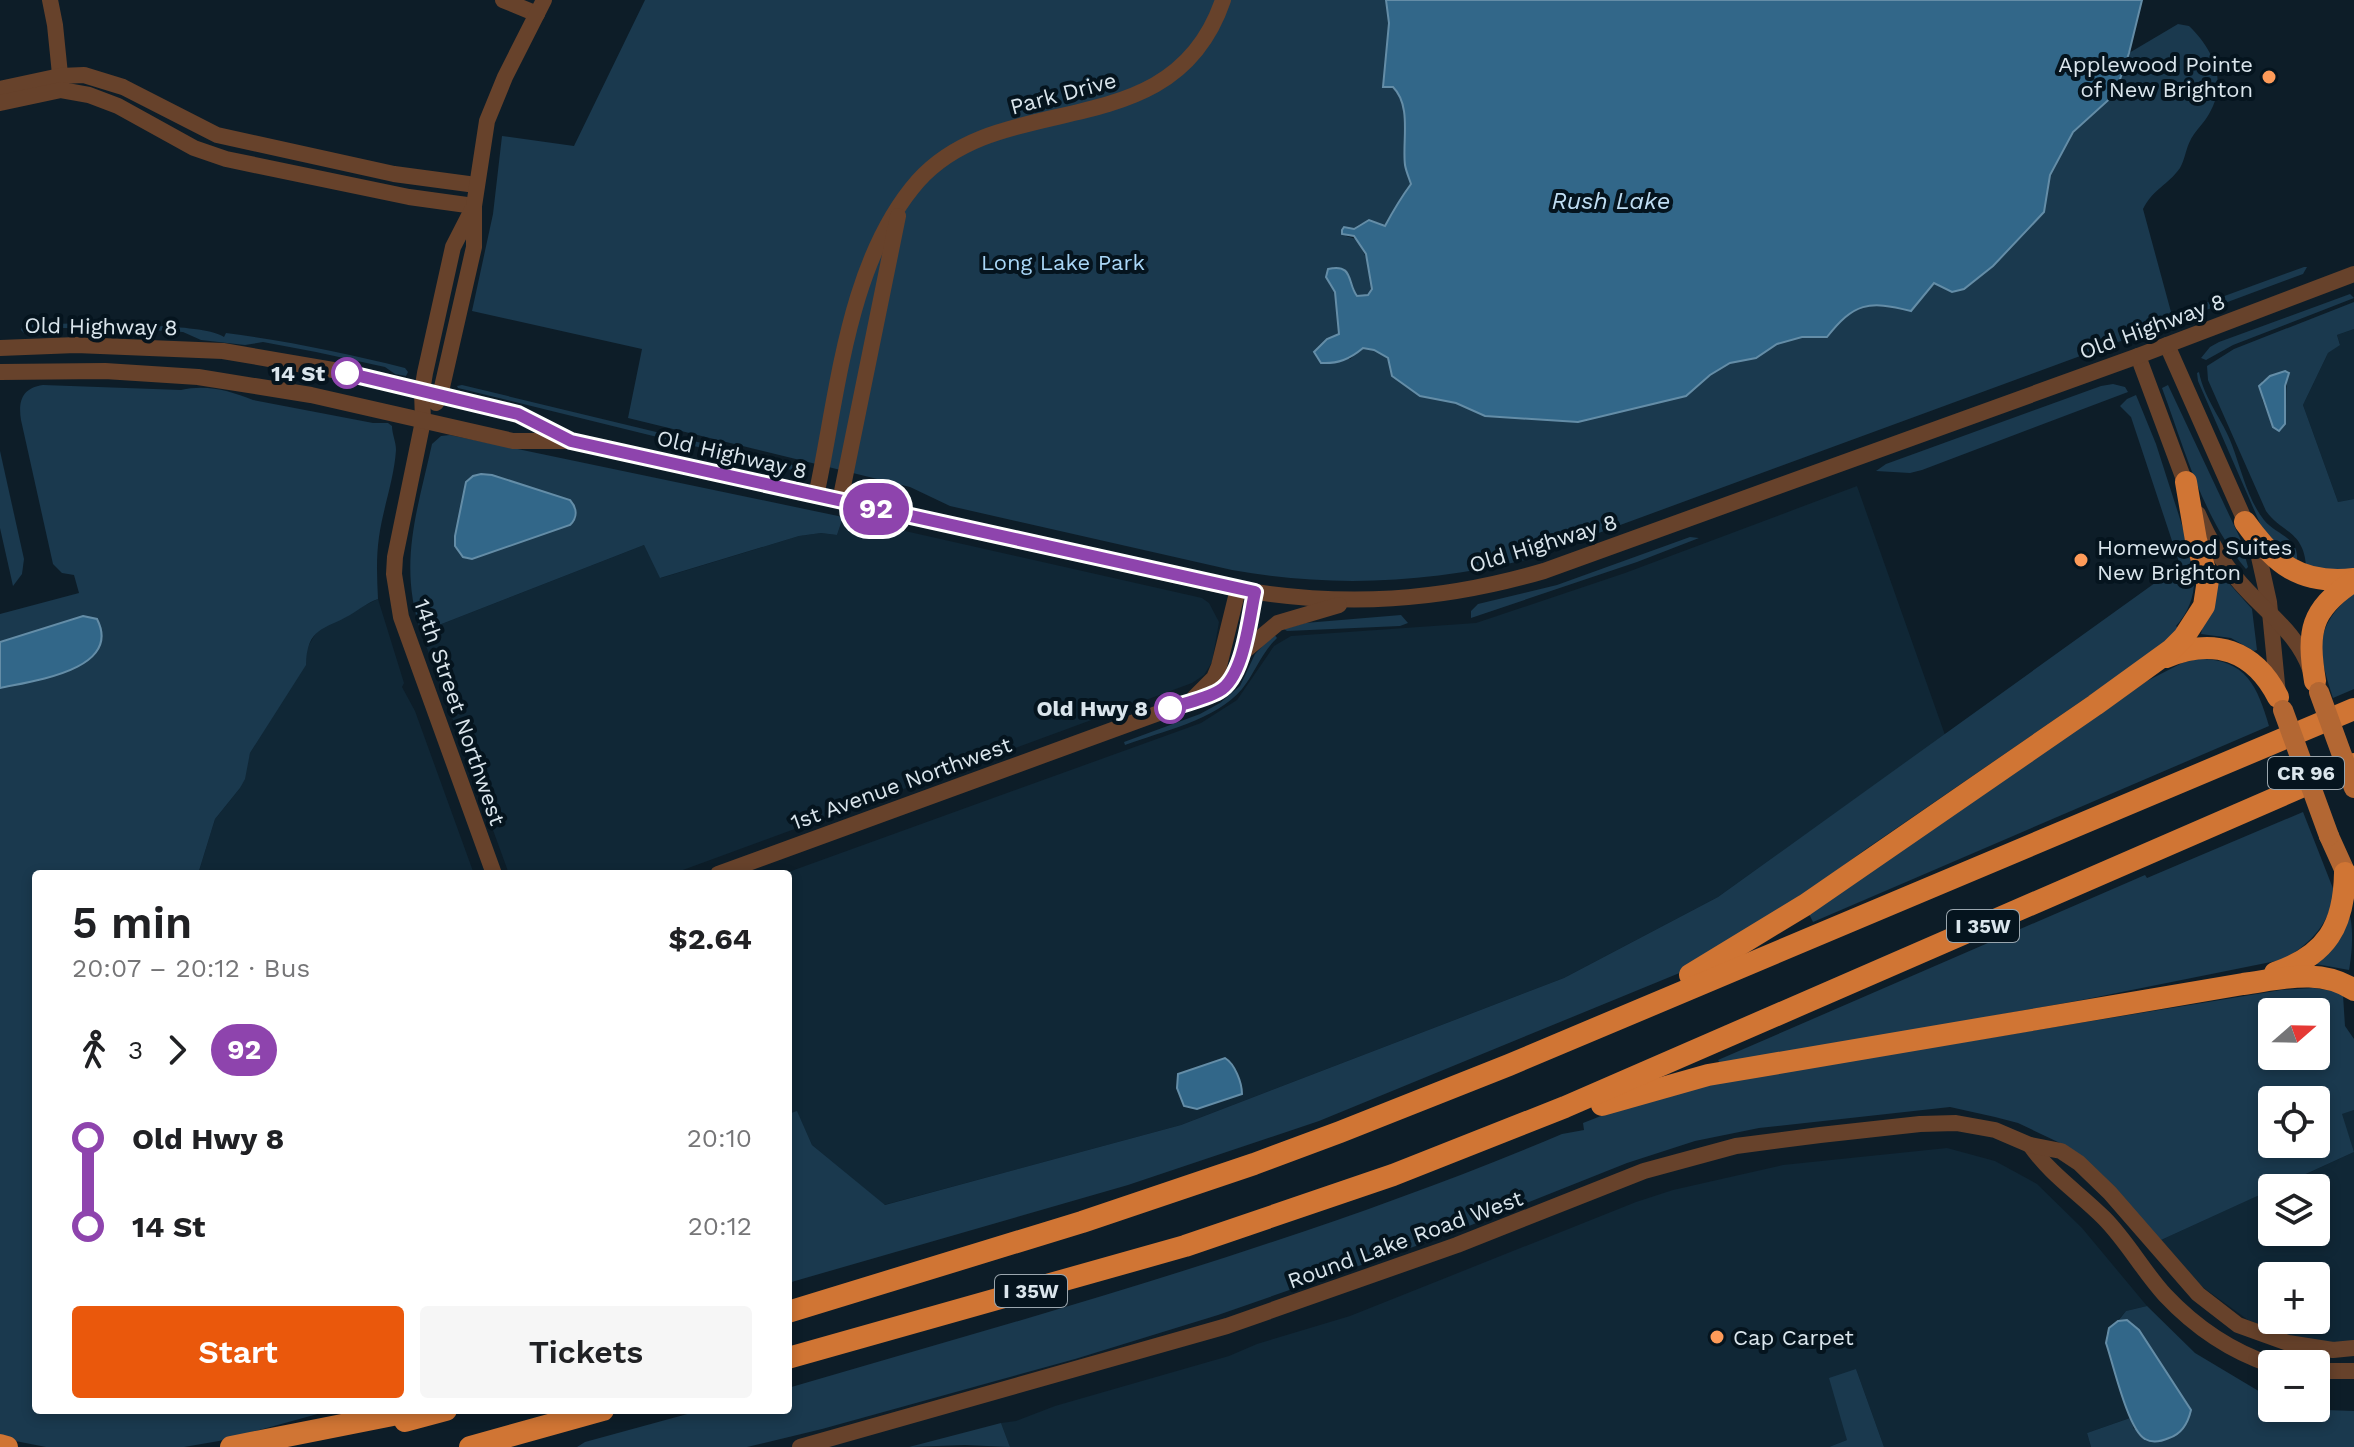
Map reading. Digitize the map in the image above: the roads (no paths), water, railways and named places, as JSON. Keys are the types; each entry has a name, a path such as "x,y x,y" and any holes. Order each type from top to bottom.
{"highway":[{"path":"1606,1023 1775,925 2154,662 2184,637 2198,617 2207,593 2208,580 2196,540 2186,482"},
{"path":"2245,522 2263,547 2293,571 2317,579 2354,580"},
{"path":"2315,681 2312,627 2326,603 2354,580"},
{"path":"2154,662 2189,650 2208,647 2223,649 2248,660 2269,680 2278,697"},
{"name":"I 35W","path":"792,1311 1096,1217 1254,1164 1439,1094 2354,709"},
{"name":"I 35W","path":"792,1357 1185,1246 1352,1190 1493,1137 2354,764"},
{"path":"2243,984 2280,971 2322,946 2339,919 2349,881"},
{"path":"1493,1137 1708,1075 2243,984 2316,976 2339,981 2354,990"},
{"path":"231,1447 398,1414"},
{"path":"306,1447 431,1414"},
{"path":"470,1447 589,1414"},
{"path":"506,1447 601,1414"},
{"path":"0,1445 7,1447"}],"main road":[{"name":"CR 96","path":"2315,681 2354,788"},
{"name":"CR 96","path":"2278,697 2329,836 2349,881"}],"street":[{"path":"50,0 60,83"},
{"path":"503,0 541,7"},
{"name":"Park Drive","path":"816,496 858,300 878,243 908,195 929,170 964,146 1127,98 1154,87 1181,66 1201,44 1223,0"},
{"name":"14th Street Northwest","path":"423,421 440,396 474,247 476,185 487,121 505,77 541,7"},
{"path":"0,103 84,75 123,87 217,135 394,174 476,185"},
{"path":"0,89 60,83 118,106 194,148 258,166 409,197 474,206"},
{"path":"258,166 263,146"},
{"name":"14th Street Northwest","path":"474,206 453,247 422,391 423,421 396,546 396,591 409,642 493,870"},
{"name":"Park Drive","path":"840,501 899,211"},
{"name":"Old Highway 8","path":"0,372 105,371 198,377 311,395 513,441 571,441 1238,589 1375,601 1458,592 1544,571 2138,356 2354,274"},
{"path":"858,300 880,306"},
{"path":"440,307 458,313"},
{"name":"Old Highway 8","path":"1,346 76,345 223,351 333,370 518,414 571,441"},
{"name":"CR 96","path":"2167,345 2264,571 2278,697"},
{"name":"CR 96","path":"2138,356 2208,538 2235,578 2295,640 2315,681"},
{"path":"840,376 863,381"},
{"name":"1st Avenue Northwest","path":"1190,701 1214,678 1238,589"},
{"name":"1st Avenue Northwest","path":"729,870 1219,691 1229,682 1242,653 1255,592"},
{"path":"1242,653 1278,623 1354,600"},
{"name":"Round Lake Road West","path":"800,1447 1227,1326 1444,1250 1644,1171 1736,1146 1920,1124 1956,1123 1995,1130 2030,1145 2061,1151 2079,1163 2110,1193 2198,1294 2238,1325 2288,1343 2333,1350 2354,1348"},
{"name":"Round Lake Road West","path":"2030,1145 2045,1167 2106,1220 2165,1295 2211,1337 2258,1360"},
{"path":"2165,1295 2183,1276"},
{"path":"2330,1371 2354,1371"}],"water":[{"name":"Rush Lake","path":"1386,0 2142,0 2115,94 2073,132 2050,175 2044,212 1993,266 1964,289 1952,292 1934,283 1911,311 1873,305 1863,307 1845,317 1827,337 1802,337 1777,344 1756,358 1730,363 1710,375 1686,396 1578,422 1485,416 1456,403 1420,396 1392,376 1388,358 1374,350 1363,348 1333,363 1321,363 1314,352 1327,339 1339,334 1335,292 1326,277 1328,269 1346,271 1357,296 1368,295 1372,289 1366,254 1354,236 1342,234 1342,230 1344,227 1354,229 1369,220 1385,226 1411,184 1405,165 1402,104 1393,87 1383,87 1389,23"},
{"path":"2285,371 2289,373 2285,386 2285,424 2279,431 2273,427 2259,386 2270,376"},
{"path":"481,474 570,500 575,509 574,519 570,525 472,559 463,557 455,546 455,536 466,482"},
{"path":"83,616 97,619 102,636 97,650 86,661 52,677 0,688 0,642"},
{"path":"1225,1058 1237,1074 1242,1094 1197,1109 1184,1106 1177,1088 1178,1074"},
{"path":"2127,1320 2139,1330 2191,1410 2181,1431 2166,1439 2151,1441 2139,1433 2122,1395 2106,1343 2109,1328 2118,1321"}],"place":[{"name":"Applewood Pointe of New Brighton","path":"2269,77"},
{"name":"14 St","path":"347,373"},
{"name":"Homewood Suites New Brighton","path":"2081,560"},
{"name":"Old Hwy 8","path":"1170,708"},
{"name":"Cap Carpet","path":"1717,1337"}],"park label":[{"name":"Long Lake Park","path":"1063,262"}]}
